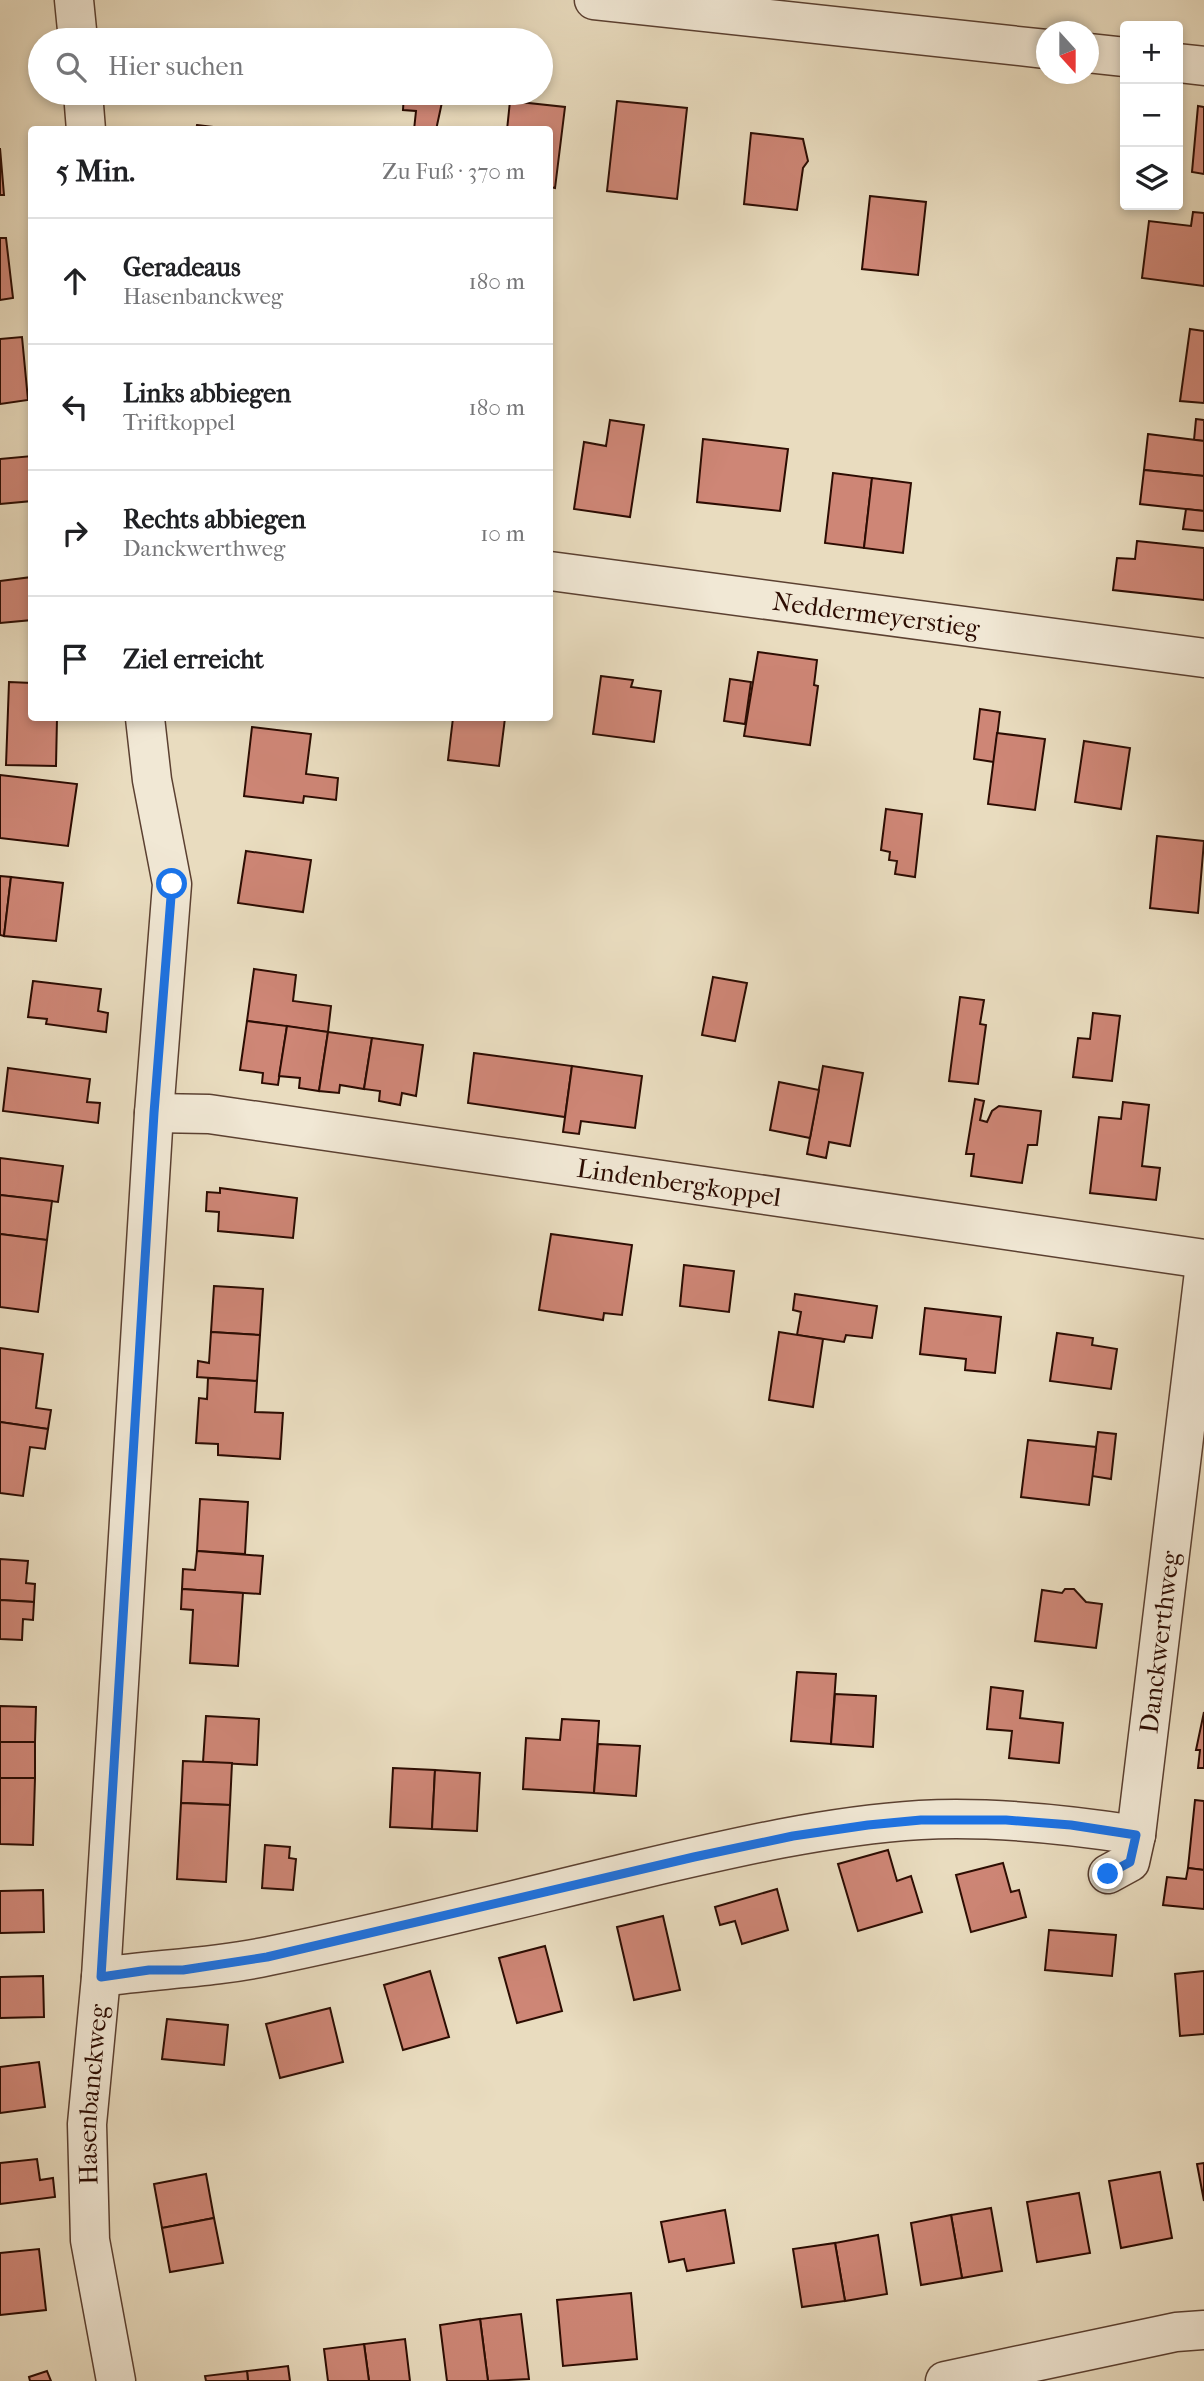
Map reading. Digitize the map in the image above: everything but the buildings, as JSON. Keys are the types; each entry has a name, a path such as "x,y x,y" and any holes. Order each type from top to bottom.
{"street":[{"path":"74,0 77,28"},
{"path":"594,0 1036,48"},
{"path":"1099,54 1120,56"},
{"path":"1183,64 1204,66"},
{"path":"84,105 86,126"},
{"name":"Neddermeyerstieg","path":"553,571 1204,658"},
{"name":"Hasenbanckweg","path":"116,2381 90,2240 87,2124 101,1977 154,1113 172,884 152,780 145,721"},
{"name":"Lindenbergkoppel","path":"154,1113 209,1114 1204,1259"},
{"name":"Danckwerthweg","path":"1108,1874 1130,1862 1190,1517 1204,1272"},
{"path":"101,1977 149,1970 183,1970 267,1957 694,1857 793,1836 868,1825 921,1820 1006,1820 1071,1825 1136,1835"},
{"path":"945,2381 1175,2332 1204,2330"}],"route":[{"path":"172,884 154,1113 101,1977 149,1970 183,1970 267,1957 694,1857 793,1836 868,1825 921,1820 1006,1820 1071,1825 1136,1835 1130,1862 1108,1874"}]}
